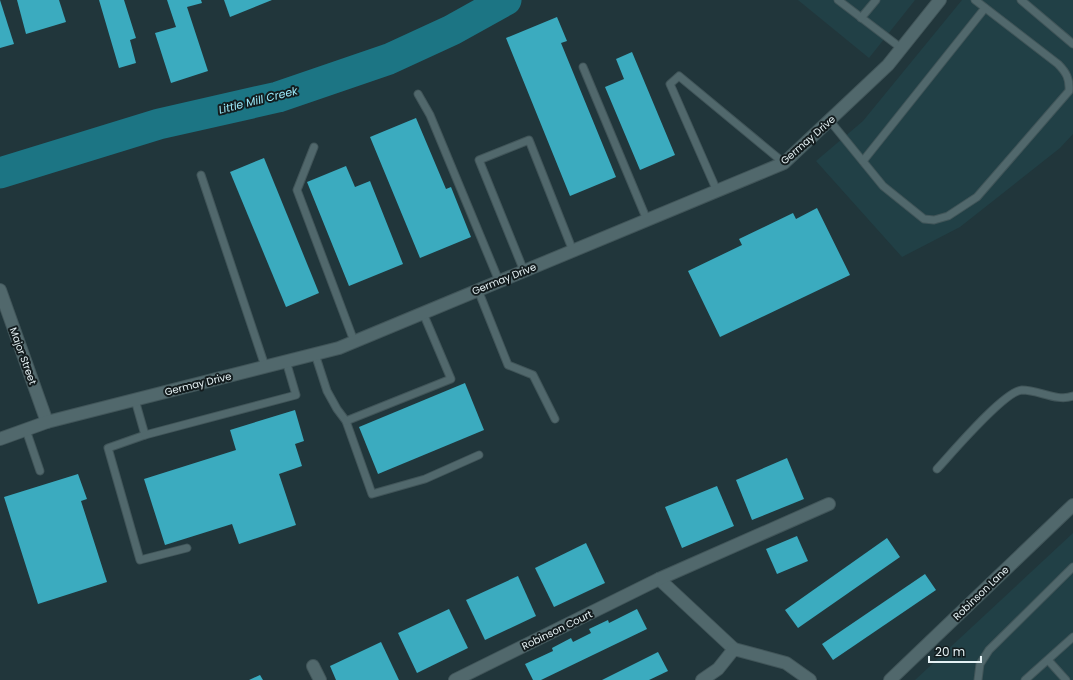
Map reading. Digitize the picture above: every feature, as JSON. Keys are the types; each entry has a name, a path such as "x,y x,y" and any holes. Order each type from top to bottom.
{"street":[{"name":"Germay Drive","path":"0,439 47,422 315,354 354,341 784,163 888,65 940,0"},
{"name":"Major Street","path":"0,290 47,422"},
{"name":"Robinson Court","path":"455,680 658,579 830,504"},
{"name":"Robinson Lane","path":"890,680 1073,505"},
{"path":"658,579 734,649 786,663 810,680"},
{"path":"702,680 718,669 734,649"},
{"path":"313,666 320,680"}],"lane":[{"path":"838,0 902,48"},
{"path":"861,18 876,0"},
{"path":"830,121 883,186 924,219 934,220 943,218 977,197 1069,91 1068,78 1058,64 975,0"},
{"path":"1020,0 1073,44"},
{"path":"863,161 985,8"},
{"path":"583,67 646,220"},
{"path":"716,191 670,84 679,76 784,163"},
{"path":"418,94 430,115 499,281"},
{"path":"524,271 479,160 529,140 573,251"},
{"path":"314,147 297,190 354,341"},
{"path":"201,175 265,366"},
{"path":"478,290 508,365 533,375 554,419"},
{"path":"346,421 451,379 423,313"},
{"path":"315,354 327,391 336,409 346,421 372,494 425,479 479,455"},
{"path":"187,548 140,560 108,448 145,435 296,395 286,361"},
{"path":"937,469 1003,399 1019,390 1036,390 1052,396 1068,398 1073,396"},
{"path":"135,400 145,435"},
{"path":"26,430 40,471"},
{"path":"978,680 980,664 989,650 1073,567"},
{"path":"1025,680 1073,637"},
{"path":"1048,660 1066,680"}],"shaded area":[{"path":"798,0 915,0 869,58"},
{"path":"962,0 1073,0 1073,134 1060,148 960,227 902,257 816,161 863,121"},
{"path":"1073,533 1073,680 915,680"}],"building":[{"path":"0,0 14,44 0,48"},
{"path":"17,0 59,0 66,22 26,34"},
{"path":"99,0 124,0 136,38 130,40 136,63 119,68"},
{"path":"167,0 201,0 202,3 187,7 208,71 171,83 155,33 176,27"},
{"path":"224,0 272,0 230,17"},
{"path":"557,17 567,41 561,43 616,177 570,196 506,38"},
{"path":"632,52 675,155 640,170 605,87 624,79 616,59"},
{"path":"416,118 446,189 451,187 471,237 420,258 370,137"},
{"path":"264,158 319,293 286,307 230,172"},
{"path":"346,166 355,187 370,181 403,264 349,286 307,182"},
{"path":"817,208 850,275 720,337 688,271 742,245 739,239 793,213 796,219"},
{"path":"465,383 484,430 378,474 359,427"},
{"path":"295,410 304,441 295,444 302,466 279,474 296,525 239,544 232,524 165,545 144,479 236,450 230,430"},
{"path":"787,458 804,499 752,520 736,480"},
{"path":"78,474 87,499 81,501 107,582 38,604 4,497"},
{"path":"717,486 734,526 682,548 665,507"},
{"path":"797,536 808,561 777,574 766,549"},
{"path":"887,538 900,557 798,628 785,610"},
{"path":"586,543 605,583 554,607 535,568"},
{"path":"925,574 936,590 833,660 822,644"},
{"path":"518,576 536,616 485,640 466,600"},
{"path":"449,609 468,648 417,673 398,633"},
{"path":"637,609 647,629 541,680 533,680 525,664 553,651 552,648 571,638 573,642 591,633 589,629 608,620 609,623"},
{"path":"381,642 399,680 336,680 330,666"},
{"path":"658,652 668,671 649,680 602,680"},
{"path":"260,675 263,680 249,680"}],"waterway":[{"name":"Little Mill Creek","path":"0,173 159,124 278,97 389,59 452,30 506,0"}]}
